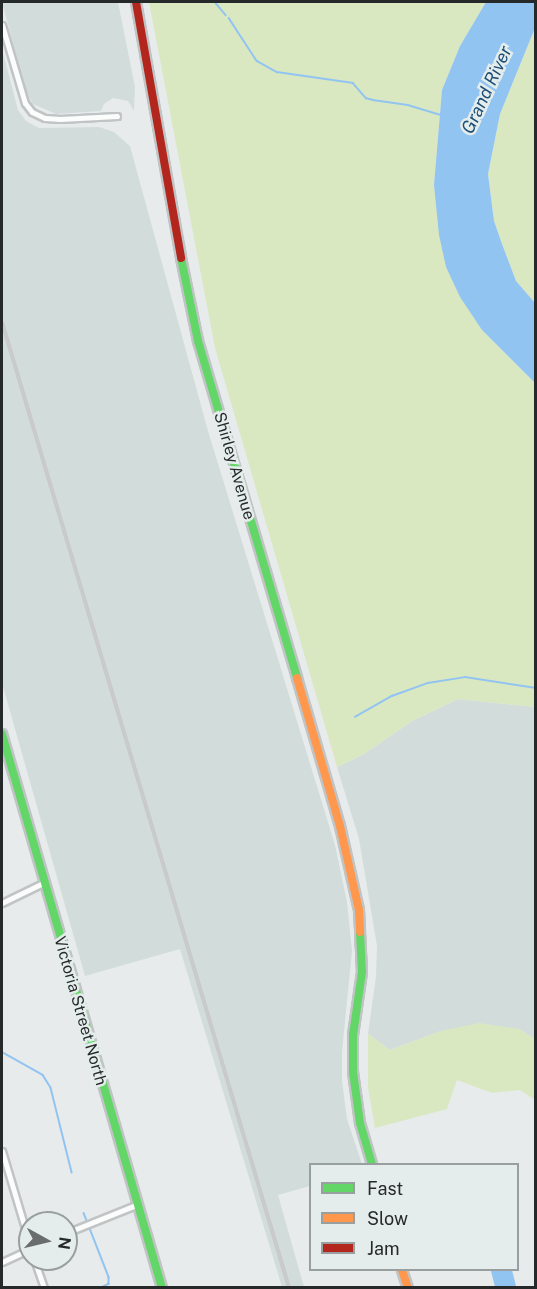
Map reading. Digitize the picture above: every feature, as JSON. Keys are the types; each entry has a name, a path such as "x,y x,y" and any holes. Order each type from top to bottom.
{"main road":[{"name":"Shirley Avenue","path":"136,2 177,241 198,341 340,825 360,924 362,972 353,1035 352,1072 360,1123 372,1163"},
{"name":"Victoria Street North","path":"2,734 136,1205 162,1287"},
{"path":"403,1271 408,1287"}],"street":[{"path":"2,25 25,103 32,112 45,118 60,119 117,116"},
{"path":"2,903 43,883"},
{"path":"2,1151 20,1211"},
{"path":"78,1228 136,1205"},
{"path":"2,1262 18,1253"},
{"path":"38,1271 44,1287"}],"shaded area":[{"path":"2,2 118,2 135,87 134,111 128,101 113,98 104,104 101,111 56,114 33,104 26,92"},
{"path":"2,49 18,110 26,121 39,128 99,127 114,132 130,146 208,431 335,845 347,902 352,951 342,1052 342,1081 347,1119 362,1163 309,1163 309,1186 278,1195 304,1287 282,1287 180,949 85,976 2,683"},
{"path":"458,699 535,707 535,1039 519,1029 441,1031 390,1050 368,1034 376,976 377,946 359,839 337,767 364,754 412,721"}],"green space":[{"path":"149,2 486,2 460,46 442,90 434,185 446,267 482,330 535,383 535,707 458,699 412,721 364,754 337,767 215,348"},
{"path":"535,28 535,303 516,281 502,244 494,221 488,174 500,114"},
{"path":"479,1023 519,1029 535,1039 535,1100 520,1090 492,1093 457,1080 447,1109 375,1128 368,1088 368,1034 390,1050 441,1031"}],"water":[{"name":"Grand River","path":"486,2 535,2 535,28 500,114 488,174 494,221 502,244 516,281 535,303 535,383 482,330 460,297 446,267 439,235 434,185 442,90 460,46"},
{"path":"491,1271 512,1271 516,1286 495,1287"}],"waterway":[{"path":"215,2 226,15"},
{"path":"229,18 257,61 277,72 353,83 366,98 408,105 440,115"},
{"path":"355,717 392,696 428,683 465,677 536,688"},
{"path":"2,1052 43,1075 51,1088 72,1172"},
{"path":"84,1213 109,1277 109,1284 101,1288"}],"railway":[{"path":"2,322 289,1288"}],"traffic: fast":[{"path":"181,258 198,341 297,678"},
{"path":"2,734 162,1288"},
{"path":"360,932 362,972 353,1035 353,1072 360,1123 372,1163"}],"traffic: slow":[{"path":"297,678 340,826 359,910 360,932"},
{"path":"402,1271 408,1288"}],"traffic: jam":[{"path":"136,2 181,258"}]}
